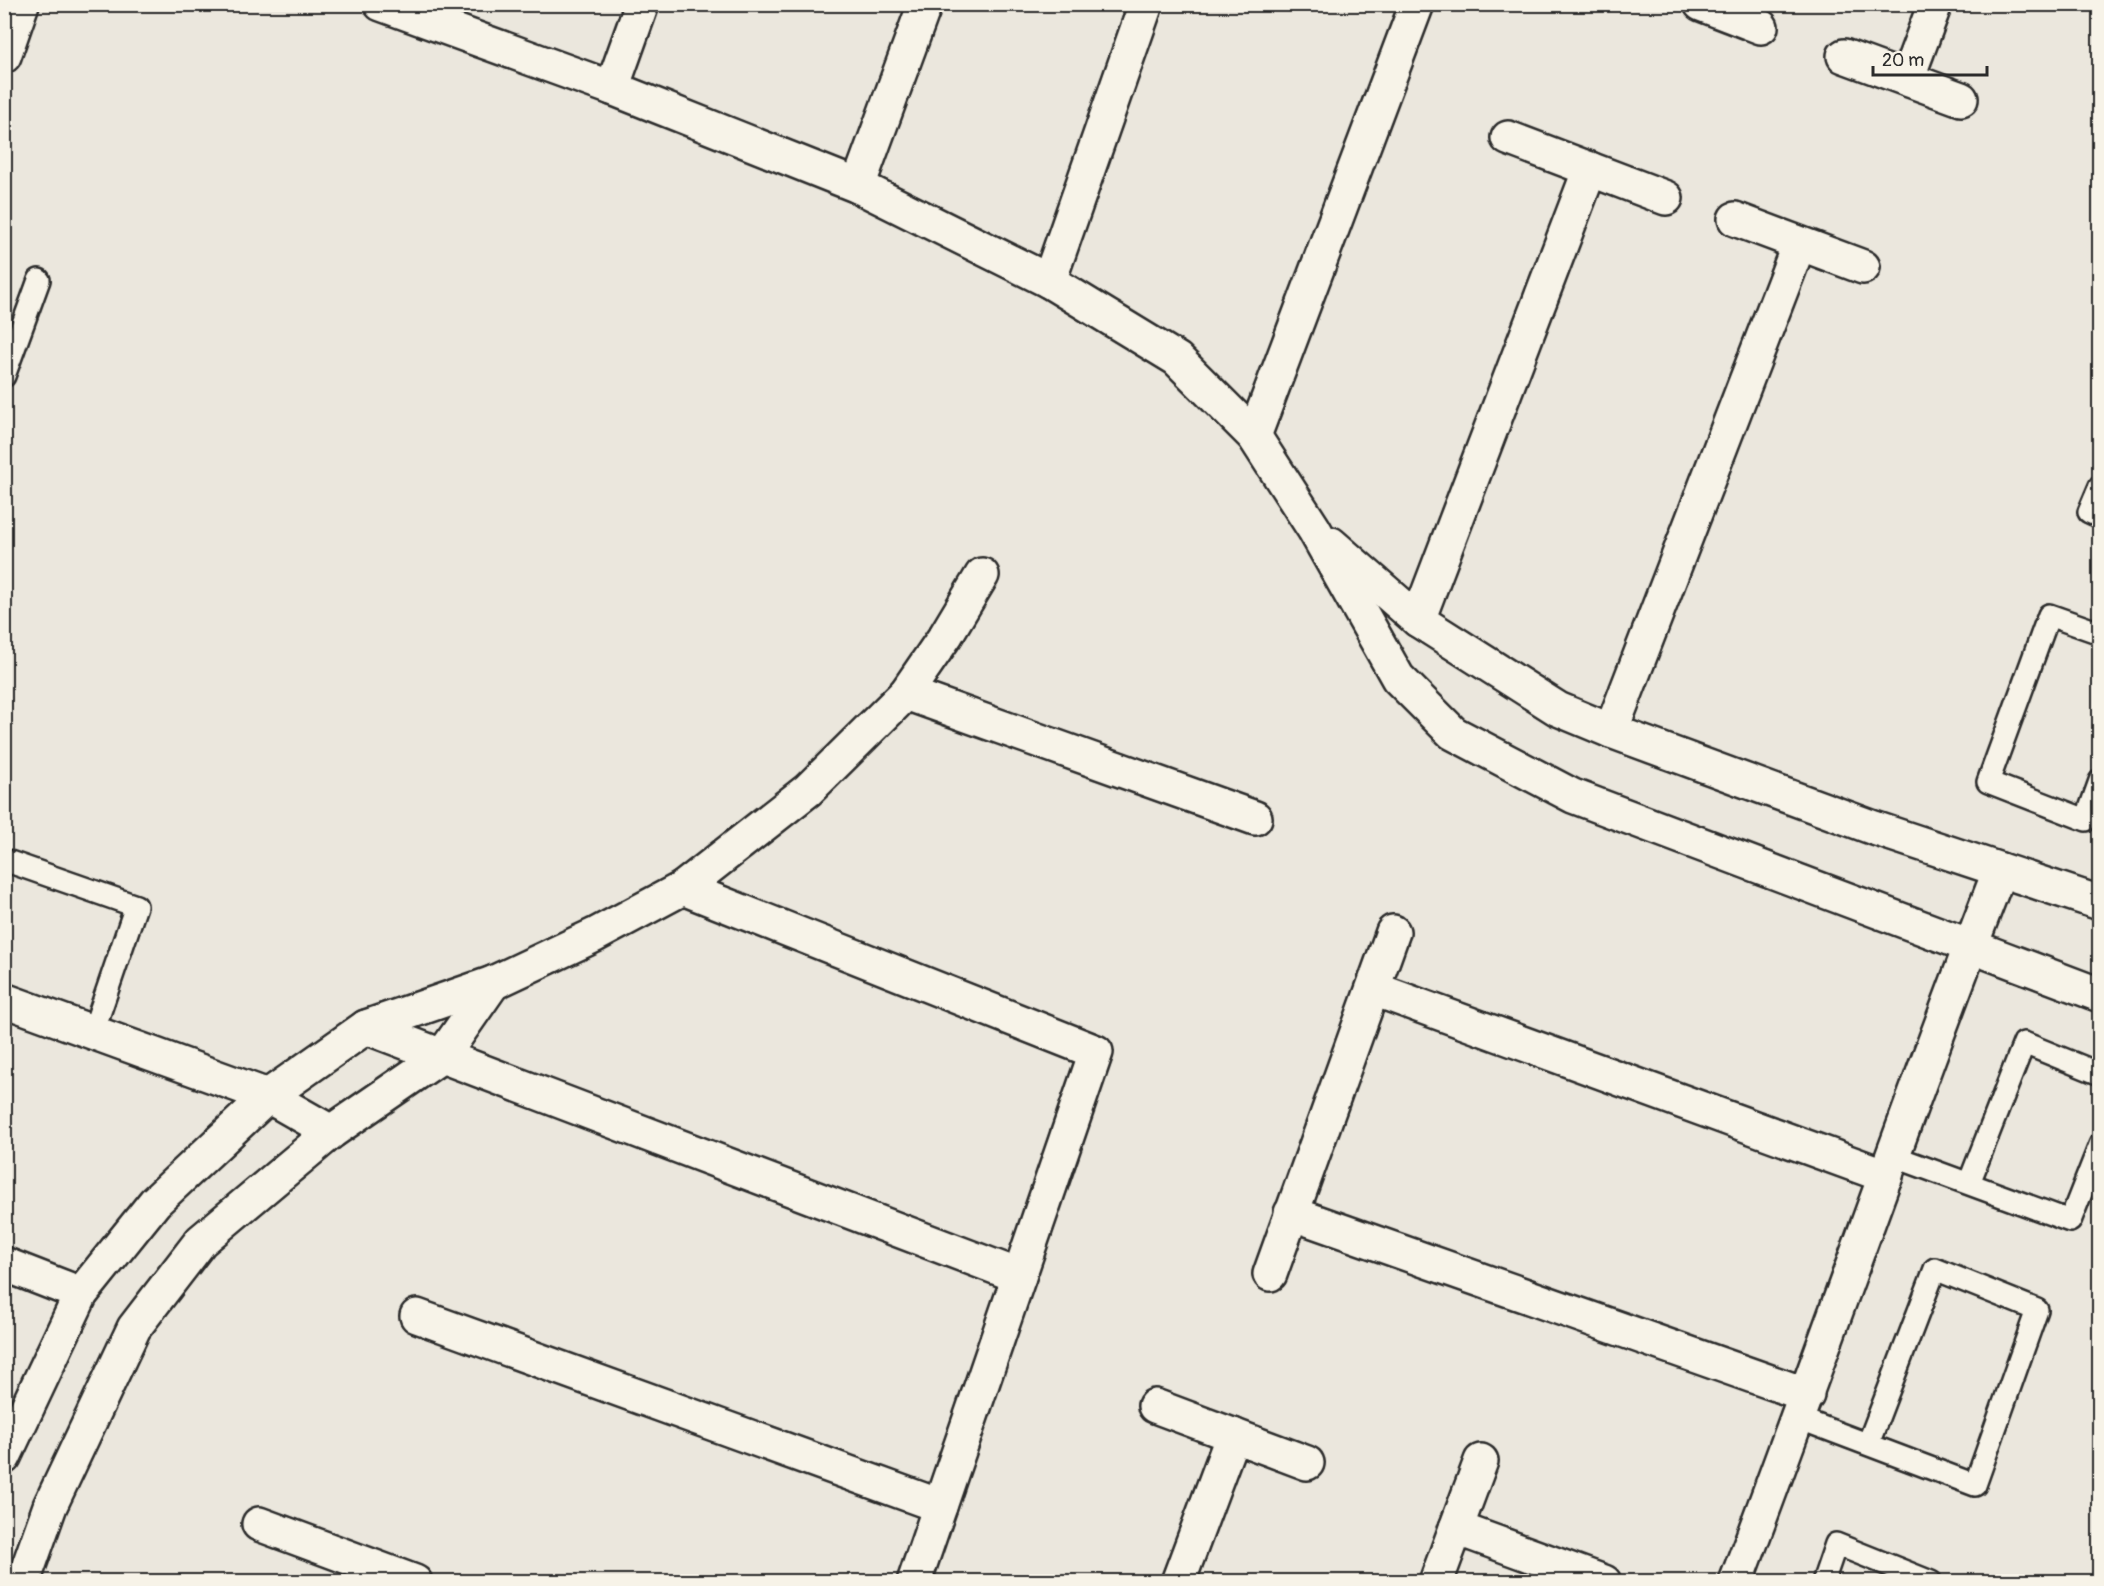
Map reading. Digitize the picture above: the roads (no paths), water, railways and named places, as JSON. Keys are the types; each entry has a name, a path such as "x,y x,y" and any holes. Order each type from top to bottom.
{"street":[{"path":"4,56 22,4"},
{"path":"381,4 612,88 858,186 1048,281 1177,359 1254,436 1314,529 1398,678 1453,733 1573,796 2100,995"},
{"path":"612,88 642,4"},
{"path":"858,186 925,4"},
{"path":"1048,281 1146,4"},
{"path":"1254,436 1417,4"},
{"path":"1701,4 1761,27"},
{"path":"1907,79 1935,4"},
{"path":"1844,56 1961,99"},
{"path":"1508,138 1666,198"},
{"path":"1418,620 1590,169"},
{"path":"1735,219 1863,267"},
{"path":"1611,731 1799,244"},
{"path":"1314,529 1418,620 1558,709 1611,731 1874,828 2100,903"},
{"path":"4,1457 81,1294 155,1202 268,1096 366,1027 493,983 595,935 683,888 808,790 906,693 946,635 982,575"},
{"path":"906,693 1255,818"},
{"path":"1736,1581 2000,870"},
{"path":"683,888 1096,1052 915,1581"},
{"path":"1270,1274 1393,932"},
{"path":"23,1581 50,1506 134,1328 201,1241 331,1132 443,1055 493,983"},
{"path":"1374,989 1889,1166"},
{"path":"4,1000 268,1096 331,1132"},
{"path":"366,1027 1019,1276"},
{"path":"1291,1213 1802,1406"},
{"path":"4,1264 81,1294"},
{"path":"417,1316 940,1506"},
{"path":"1155,1406 1307,1463"},
{"path":"1178,1581 1233,1436"},
{"path":"1436,1581 1481,1461"},
{"path":"259,1524 415,1581"},
{"path":"1456,1528 1604,1581"}],"lane":[{"path":"4,376 39,280"},
{"path":"2100,486 2089,512 2100,517"},
{"path":"2100,633 2049,615 1988,782 2086,820 2100,781"},
{"path":"4,860 136,906 93,1032"},
{"path":"1969,1183 2024,1043 2100,1074"},
{"path":"1889,1166 1969,1183 2070,1221 2100,1144"},
{"path":"1802,1406 1868,1444 1975,1485 2037,1310 1935,1269 1868,1444"},
{"path":"1823,1581 1836,1544 1930,1581"}]}
